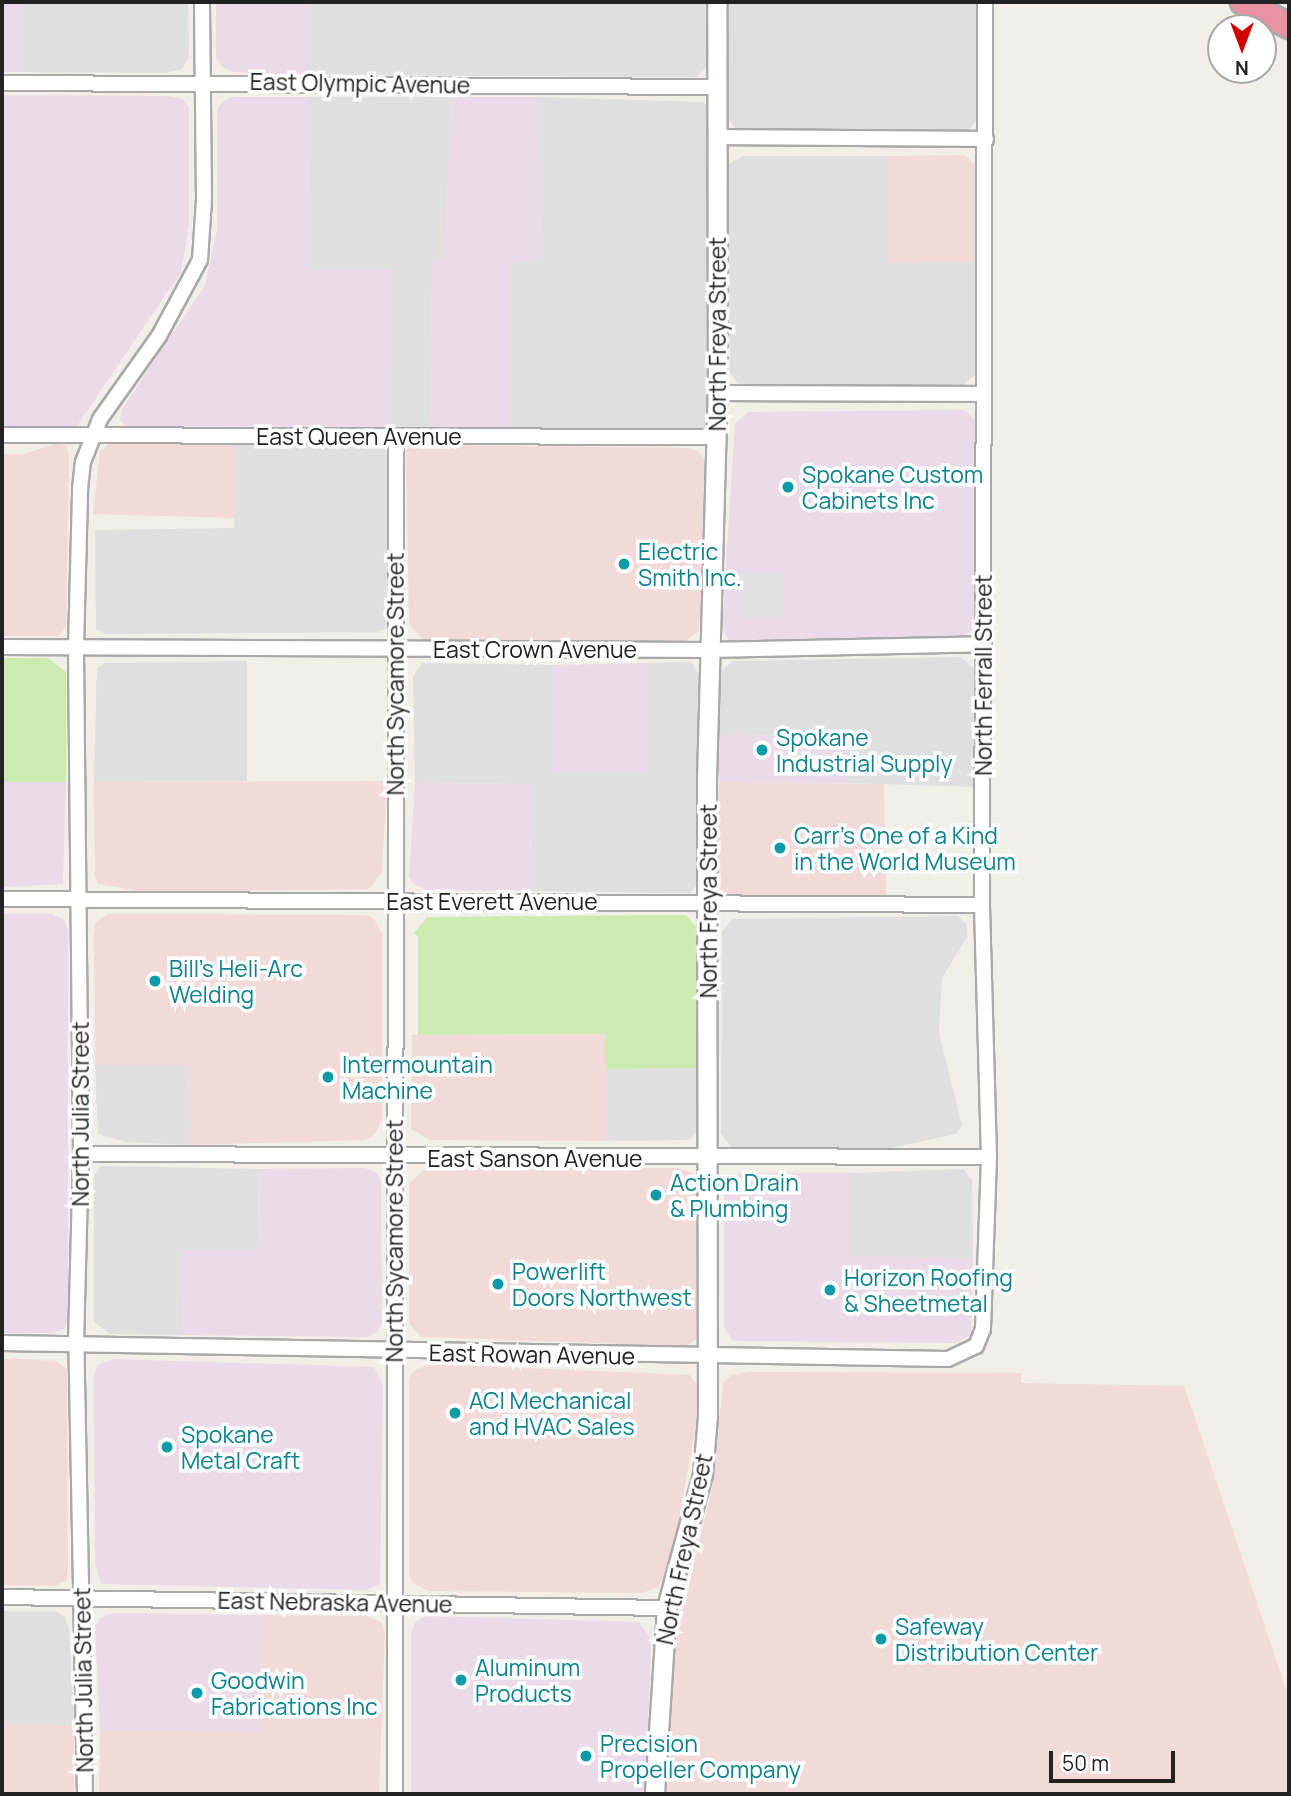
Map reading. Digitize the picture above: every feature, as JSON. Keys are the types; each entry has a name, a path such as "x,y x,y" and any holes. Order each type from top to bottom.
{"highway":[{"path":"1243,2 1289,26"}],"street":[{"name":"North Julia Street","path":"85,1794 76,1343 81,1154 76,647 79,489 93,435 110,403 159,336 200,260 204,81 202,2"},
{"name":"North Freya Street","path":"654,1794 667,1608 703,1475 710,1356 708,650 719,394 717,2"},
{"name":"North Ferrall Street","path":"976,1346 983,1329 989,1157 982,905 985,2"},
{"name":"East Olympic Avenue","path":"2,83 204,81 719,87"},
{"path":"718,137 986,139"},
{"path":"719,394 984,394"},
{"name":"East Queen Avenue","path":"2,435 717,437"},
{"name":"North Sycamore Street","path":"395,1794 393,900 396,436"},
{"name":"East Crown Avenue","path":"2,647 708,650 984,644"},
{"name":"East Everett Avenue","path":"2,900 982,905"},
{"name":"East Sanson Avenue","path":"81,1154 710,1160 989,1157"},
{"name":"East Rowan Avenue","path":"2,1343 394,1352 948,1359 976,1346"},
{"name":"East Nebraska Avenue","path":"2,1597 667,1608"}],"shaded area":[{"path":"2,2 21,2 21,72 2,72"},
{"path":"21,2 188,2 189,57 182,69 166,73 21,72"},
{"path":"216,2 307,2 307,75 233,72 222,67 216,57"},
{"path":"307,2 709,2 709,64 697,77 307,75"},
{"path":"727,2 978,2 980,115 969,130 736,129 727,117"},
{"path":"2,95 169,96 183,99 189,108 189,226 181,272 77,426 70,428 2,427"},
{"path":"233,97 308,97 307,270 390,270 389,427 125,426 120,419 122,409 205,285 217,230 217,110 222,102"},
{"path":"308,97 451,97 445,261 432,261 431,427 389,427 389,270 307,270"},
{"path":"451,97 538,97 540,260 509,262 509,428 431,427 432,261 445,261"},
{"path":"538,97 704,102 710,111 712,421 707,429 509,428 509,261 540,260"},
{"path":"964,155 977,165 976,262 887,263 887,156"},
{"path":"743,156 887,156 887,263 976,262 977,373 959,388 741,388 729,371 729,164"},
{"path":"965,410 981,426 981,617 975,628 961,638 729,640 722,627 735,424 748,412"},
{"path":"112,442 234,443 234,518 93,514 100,451"},
{"path":"58,443 66,446 69,455 66,626 59,636 2,636 2,454 24,454"},
{"path":"234,443 382,446 389,453 391,619 387,628 376,632 105,634 96,629 95,530 234,528"},
{"path":"416,445 689,448 699,452 709,468 699,631 683,643 423,640 409,624 406,450"},
{"path":"741,573 784,573 784,617 741,617"},
{"path":"961,657 978,672 978,787 848,783 847,736 718,735 720,672 733,661"},
{"path":"247,661 247,781 94,782 97,668 105,663"},
{"path":"691,662 698,673 697,884 690,893 531,891 530,784 415,783 413,677 422,663 553,665 553,772 648,771 646,663"},
{"path":"646,663 649,771 553,772 553,665"},
{"path":"718,735 848,736 848,783 719,782"},
{"path":"387,781 382,872 369,889 145,892 98,884 95,876 94,782"},
{"path":"2,782 66,782 63,884 2,887"},
{"path":"719,782 884,784 886,899 726,896 718,886"},
{"path":"415,783 530,784 531,891 425,890 415,885 409,877"},
{"path":"2,914 52,914 64,920 68,929 68,1319 64,1329 54,1333 2,1333"},
{"path":"109,914 366,915 374,919 382,934 382,1120 374,1135 365,1140 190,1145 188,1065 95,1065 94,933 96,922"},
{"path":"958,916 967,925 967,937 942,978 939,1034 962,1125 956,1134 886,1149 731,1147 721,1133 722,931 733,919"},
{"path":"606,1034 606,1141 430,1140 411,1129 412,1035"},
{"path":"95,1065 188,1065 190,1145 126,1142 98,1134"},
{"path":"701,1068 699,1129 689,1140 606,1141 606,1069"},
{"path":"101,1166 258,1169 259,1250 181,1250 183,1335 110,1334 94,1322 94,1176"},
{"path":"365,1168 377,1173 381,1183 382,1323 377,1332 367,1337 183,1335 181,1250 259,1250 258,1169"},
{"path":"426,1168 678,1168 696,1174 701,1327 697,1339 685,1346 421,1337 409,1323 409,1183"},
{"path":"963,1169 972,1180 973,1258 849,1256 849,1173"},
{"path":"740,1173 849,1173 849,1256 973,1258 971,1335 955,1343 733,1341 724,1327 724,1184"},
{"path":"2,1358 55,1361 67,1369 68,1569 67,1580 55,1586 2,1585"},
{"path":"113,1359 374,1367 383,1385 380,1584 366,1590 101,1584 95,1563 94,1376 98,1365"},
{"path":"429,1364 690,1375 699,1388 696,1425 670,1568 658,1587 642,1593 428,1591 413,1583 409,1575 409,1381 412,1372"},
{"path":"749,1372 1021,1373 1021,1383 1184,1386 1289,1697 1289,1794 667,1794 674,1644 713,1485 723,1383 732,1375"},
{"path":"2,1611 55,1611 64,1616 69,1628 74,1725 2,1724"},
{"path":"115,1613 260,1615 259,1732 100,1730 95,1627 100,1618"},
{"path":"260,1615 367,1616 381,1622 385,1632 379,1794 99,1794 100,1730 258,1731"},
{"path":"426,1616 639,1622 651,1640 646,1794 411,1794 411,1634 415,1622"},
{"path":"2,1724 74,1725 74,1794 2,1794"}],"green space":[{"path":"2,658 48,658 66,672 66,782 2,782"},
{"path":"686,915 699,930 701,1068 606,1069 605,1034 418,1035 418,937 414,933 427,917"}],"place":[{"name":"Spokane Custom Cabinets Inc","path":"788,487"},
{"name":"Electric Smith Inc.","path":"624,564"},
{"name":"Spokane Industrial Supply","path":"762,750"},
{"name":"Carr's One of a Kind in the World Museum","path":"780,848"},
{"name":"Bill's Heli-Arc Welding","path":"155,981"},
{"name":"Intermountain Machine","path":"328,1077"},
{"name":"Action Drain & Plumbing","path":"656,1195"},
{"name":"Powerlift Doors Northwest","path":"498,1284"},
{"name":"Horizon Roofing & Sheetmetal","path":"830,1290"},
{"name":"ACI Mechanical and HVAC Sales","path":"455,1413"},
{"name":"Spokane Metal Craft","path":"167,1447"},
{"name":"Safeway Distribution Center","path":"881,1639"},
{"name":"Aluminum Products","path":"461,1680"},
{"name":"Goodwin Fabrications Inc","path":"197,1693"},
{"name":"Precision Propeller Company","path":"586,1756"}]}
